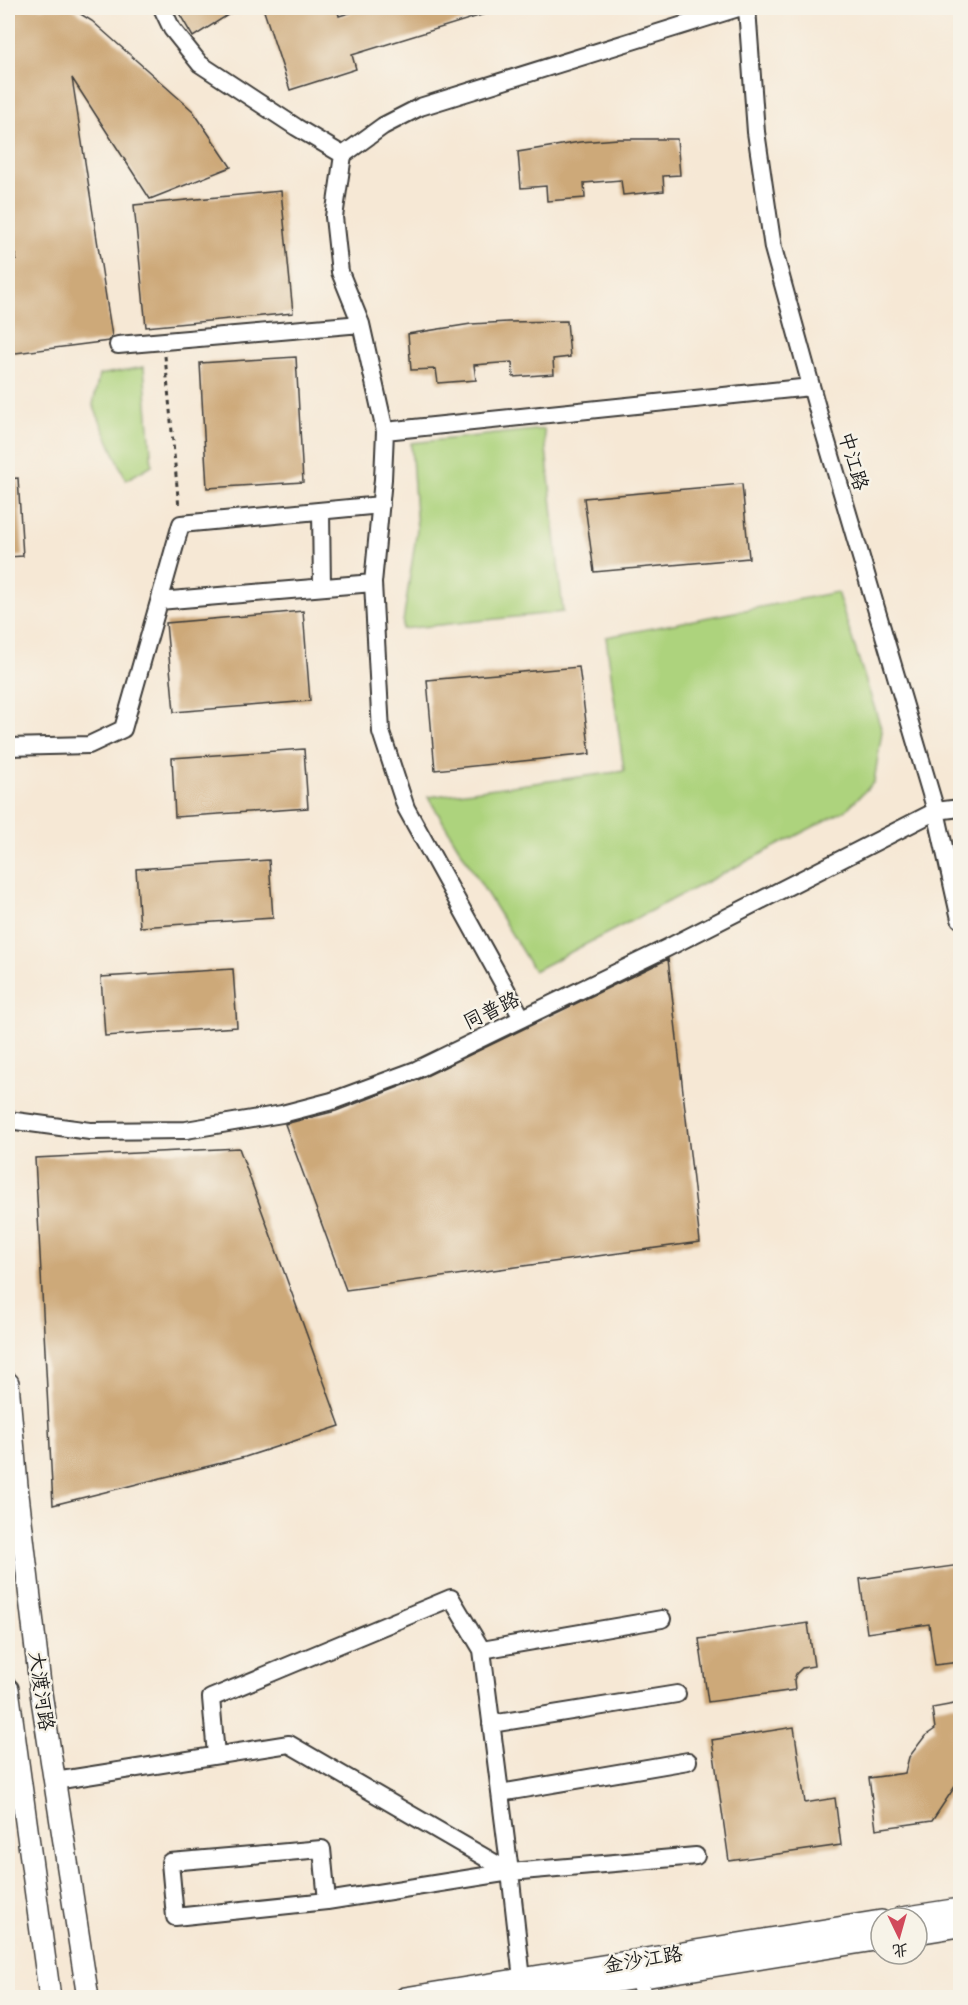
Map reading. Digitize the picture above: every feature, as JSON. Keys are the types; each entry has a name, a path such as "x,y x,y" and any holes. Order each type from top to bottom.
{"main road":[{"name":"大渡河路","path":"8,1383 16,1479 40,1682 88,1998"},
{"name":"大渡河路","path":"8,1689 50,1998"},
{"path":"929,1914 960,1909"},
{"name":"金沙江路","path":"405,1998 869,1923"},
{"path":"929,1931 960,1926"},
{"name":"金沙江路","path":"512,1998 869,1941"}],"street":[{"path":"162,8 172,29 200,64 343,155"},
{"path":"522,1018 406,808 381,732 373,583 381,505 385,431 361,324 340,272 334,217 343,155 382,126 420,107 738,8"},
{"name":"中江路","path":"747,8 756,132 773,248 811,387 936,811 960,919"},
{"path":"118,345 361,324"},
{"path":"385,431 811,387"},
{"path":"8,747 89,745 123,729 181,524 381,505"},
{"path":"321,511 322,587"},
{"path":"159,601 373,583"},
{"name":"同普路","path":"8,1120 90,1131 186,1130 282,1114 332,1101 416,1070 667,948 936,811 960,808"},
{"path":"216,1755 211,1698 451,1598 482,1650 522,1979"},
{"path":"482,1650 662,1619"},
{"path":"491,1724 677,1694"},
{"path":"54,1781 289,1743 510,1872"},
{"path":"500,1793 688,1761"},
{"path":"327,1901 322,1849 170,1862 175,1917 327,1901 510,1872 696,1856"},
{"path":"638,1977 644,1998"}],"path":[{"path":"164,341 181,524"}],"green space":[{"path":"144,367 152,465 126,480 93,405 99,375"},
{"path":"544,429 563,612 402,629 417,529 411,443"},
{"path":"837,592 882,731 874,782 846,810 534,971 428,797 624,771 606,637"}],"building":[{"path":"14,8 71,8 92,21 193,111 231,167 150,199 72,78 112,336 109,341 8,354 8,260 16,260 8,195 8,16"},
{"path":"176,8 239,8 193,37"},
{"path":"263,8 337,8 339,16 366,8 495,8 495,11 352,55 356,69 290,90"},
{"path":"618,139 677,139 680,175 663,176 664,191 623,195 621,180 584,183 585,198 547,201 546,186 521,188 518,152 580,142"},
{"path":"281,191 293,313 146,327 134,205"},
{"path":"567,321 570,357 553,359 554,374 513,377 512,362 474,365 476,380 438,383 436,369 411,370 408,334 471,324"},
{"path":"296,357 303,482 207,488 200,363"},
{"path":"18,478 23,556 8,557 8,479"},
{"path":"742,484 749,558 594,572 584,498"},
{"path":"303,611 310,701 174,712 166,623"},
{"path":"579,667 590,754 435,770 427,680"},
{"path":"304,749 308,808 175,817 172,758"},
{"path":"269,860 273,918 140,927 136,869"},
{"path":"668,959 700,1242 346,1290 285,1124 336,1111 420,1079"},
{"path":"233,969 237,1027 105,1036 101,977"},
{"path":"239,1148 340,1426 245,1457 53,1505 35,1158"},
{"path":"960,1565 960,1662 935,1665 929,1624 867,1633 860,1579"},
{"path":"808,1623 814,1666 802,1668 796,1674 795,1690 708,1702 699,1639"},
{"path":"960,1703 960,1779 932,1821 876,1829 869,1778 905,1773 909,1757 925,1736 935,1729 932,1708"},
{"path":"794,1727 805,1803 835,1798 841,1845 729,1861 712,1740"}]}
